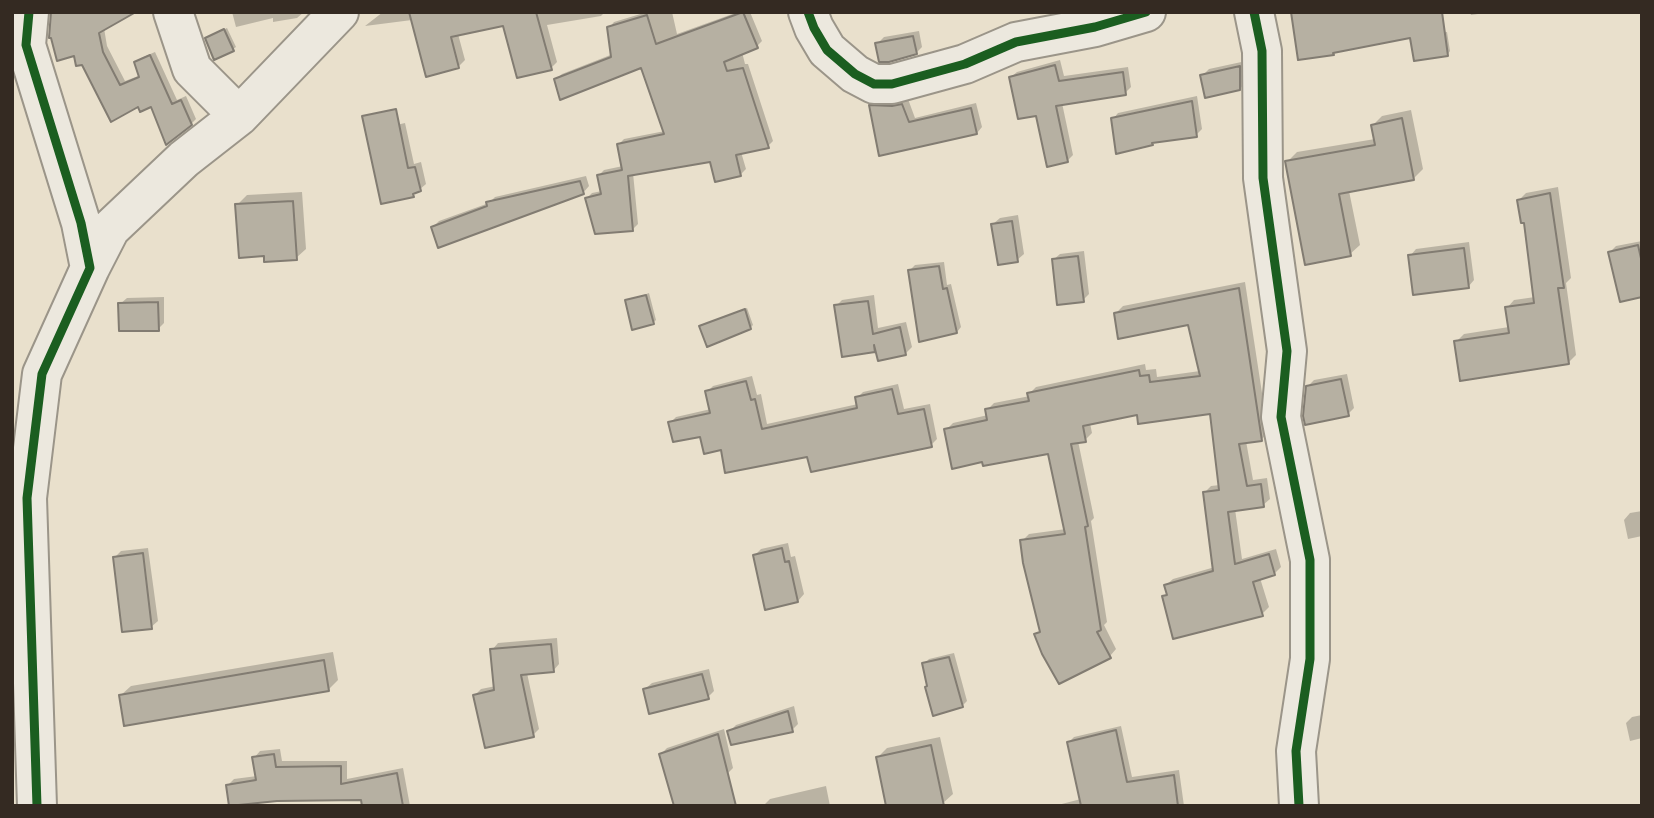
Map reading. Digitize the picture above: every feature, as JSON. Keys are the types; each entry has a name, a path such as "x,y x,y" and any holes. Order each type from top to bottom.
{"street":[{"path":"29,12 26,45 81,223 90,268"},
{"path":"173,12 192,69 239,116"},
{"path":"37,806 27,498 42,374 110,229 184,159 239,116 339,12"},
{"path":"808,12 827,50 855,74 874,84 892,84 965,64 1016,43 1095,27 1146,12"},
{"path":"1254,12 1262,51 1263,178 1287,351 1281,416 1310,559 1310,659 1297,751 1299,806"}],"building":[{"path":"51,12 136,12 99,33 103,52 120,85 139,77 134,62 150,55 172,104 181,100 192,125 166,145 151,107 140,112 138,107 111,122 82,65 76,66 74,56 57,61 49,38"},
{"path":"409,12 536,12 552,70 517,78 503,26 451,37 459,68 426,77"},
{"path":"743,12 758,48 724,62 727,71 743,68 769,148 736,155 741,176 715,182 710,162 628,176 633,231 595,234 585,198 601,194 597,175 622,170 617,144 664,134 641,68 560,100 554,79 611,57 607,27 647,15 656,44"},
{"path":"1291,12 1442,12 1448,56 1414,61 1410,38 1298,60"},
{"path":"224,29 234,51 214,60 205,38"},
{"path":"913,36 917,54 879,62 875,43"},
{"path":"1055,65 1059,81 1123,72 1126,95 1056,106 1068,162 1047,167 1036,116 1018,119 1009,77"},
{"path":"1240,66 1240,90 1205,98 1200,75"},
{"path":"1192,101 1197,137 1152,143 1153,145 1116,154 1111,118"},
{"path":"902,104 909,122 971,108 977,134 879,156 869,105"},
{"path":"396,109 408,168 415,167 421,191 413,194 414,197 381,204 362,116"},
{"path":"1402,118 1414,180 1339,194 1351,256 1305,265 1285,161 1375,145 1371,125"},
{"path":"580,181 584,194 438,248 431,227 487,206 486,202"},
{"path":"1550,193 1564,288 1558,288 1569,364 1460,381 1454,341 1509,333 1505,307 1534,303 1524,223 1521,223 1517,200"},
{"path":"293,201 297,260 264,262 264,256 239,258 235,204"},
{"path":"1012,221 1018,262 998,265 991,224"},
{"path":"1638,245 1642,263 1642,297 1620,302 1608,252"},
{"path":"1464,248 1469,288 1413,295 1408,255"},
{"path":"1078,256 1084,302 1057,305 1052,259"},
{"path":"939,266 943,289 947,288 957,333 919,342 908,270"},
{"path":"1239,288 1262,441 1239,444 1247,486 1261,484 1264,507 1228,512 1235,564 1269,554 1275,575 1253,582 1263,616 1173,639 1162,596 1167,595 1164,585 1213,571 1203,492 1219,490 1210,414 1138,424 1137,415 1083,426 1086,442 1071,444 1088,526 1085,527 1101,630 1097,632 1111,658 1059,684 1034,634 1040,632 1020,540 1065,534 1048,454 983,466 982,462 952,469 944,429 987,420 985,409 1029,401 1027,393 1139,370 1140,376 1149,375 1150,382 1200,376 1188,325 1118,339 1114,313"},
{"path":"646,295 654,324 632,330 625,300"},
{"path":"868,301 873,334 900,327 906,355 878,361 874,345 875,352 842,357 834,305"},
{"path":"158,302 159,331 119,331 118,303"},
{"path":"745,309 751,329 707,347 699,326"},
{"path":"1341,379 1349,416 1305,425 1303,416 1306,386"},
{"path":"746,381 751,400 755,399 762,429 857,408 855,397 892,389 898,414 924,409 932,447 811,472 807,457 725,473 721,450 704,454 700,437 673,442 668,422 710,413 705,391"},
{"path":"782,548 785,562 789,561 798,602 765,610 753,555"},
{"path":"143,553 152,629 122,632 113,557"},
{"path":"551,644 554,672 521,675 534,737 485,748 473,695 494,690 490,649"},
{"path":"949,657 963,707 933,716 922,663"},
{"path":"324,660 329,691 124,726 119,695"},
{"path":"702,674 709,699 649,714 643,689"},
{"path":"788,711 793,732 731,745 727,731"},
{"path":"1116,730 1127,782 1174,775 1178,806 1081,806 1067,742"},
{"path":"718,734 736,806 674,806 659,754"},
{"path":"931,745 944,806 886,806 876,757"},
{"path":"274,754 276,767 341,766 341,784 397,773 403,806 362,806 361,800 277,801 229,806 226,785 256,780 252,757"}],"cycle path":[{"path":"29,12 26,45 81,223 90,268 42,374 27,498 37,806"},
{"path":"808,12 827,50 855,74 874,84 892,84 965,64 1016,42 1095,27 1146,12"},
{"path":"1254,12 1262,51 1263,178 1287,351 1281,417 1310,560 1310,659 1296,751 1299,806"}]}
